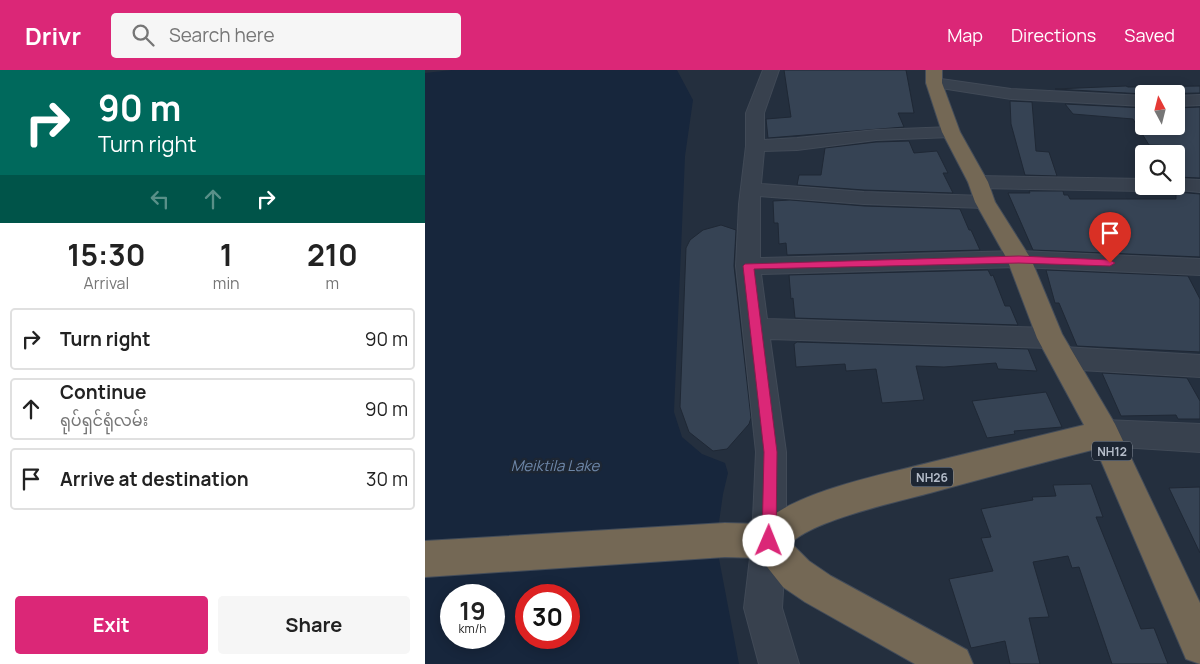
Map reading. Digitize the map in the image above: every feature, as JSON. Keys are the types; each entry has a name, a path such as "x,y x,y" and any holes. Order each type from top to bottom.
{"highway":[{"name":"NH12","path":"934,76 951,132 977,182 985,202 1019,259 1057,348 1104,433 1200,645"},
{"name":"NH26","path":"769,541 785,525 801,516 839,503 1104,433"},
{"path":"425,559 725,540 769,541 796,574 818,589 953,664"}],"street":[{"path":"771,70 755,113 755,146 748,266 771,452 769,541 763,608 779,664"},
{"path":"934,76 1011,94 1135,101"},
{"path":"1185,101 1200,100"},
{"path":"755,146 797,144 876,135 951,132"},
{"path":"977,182 1135,185"},
{"path":"1185,185 1200,186"},
{"path":"751,189 864,198 985,202"},
{"path":"748,266 1019,259 1200,267"},
{"path":"756,329 1057,348 1200,366"},
{"path":"1104,433 1200,438"}],"water":[{"name":"Meiktila Lake","path":"452,70 677,70 693,100 685,156 674,412 682,437 702,454 725,463 728,473 716,543 739,664 425,664 425,73"}],"building":[{"path":"784,70 906,70 914,113 898,113 904,127 768,138 766,119 791,117"},
{"path":"1126,86 1135,87 1135,93 1055,89"},
{"path":"1185,86 1200,86 1200,93 1185,93"},
{"path":"1010,101 1032,102 1036,151 1049,152 1057,176 1025,175 1011,124"},
{"path":"1065,104 1135,108 1135,122 1133,119 1073,114"},
{"path":"1200,107 1200,178 1185,177 1185,145 1149,145 1143,135 1185,135 1185,108"},
{"path":"909,141 914,153 937,151 948,173 943,173 953,193 864,190 797,185 799,175 821,175 825,148 876,142"},
{"path":"1029,191 1063,191 1064,195 1068,195 1070,199 1176,199 1176,195 1185,195 1185,193 1200,194 1200,257 1033,250 1008,193 1030,193"},
{"path":"790,200 864,206 960,209 980,250 787,255 786,243 779,244 778,223 774,223 773,201"},
{"path":"721,225 736,230 734,266 751,418 749,424 727,449 713,451 689,432 680,407 686,248 690,240 703,230"},
{"path":"988,270 991,276 993,275 1005,306 1010,306 1018,325 795,318 793,298 791,299 789,275"},
{"path":"1046,270 1188,276 1200,299 1200,352 1077,346 1059,303 1055,303"},
{"path":"797,342 1028,349 1037,371 998,369 996,363 944,367 916,366 924,400 882,403 876,369 846,371 845,364 796,367 794,344"},
{"path":"1102,373 1187,378 1200,401 1200,419 1178,419 1176,415 1121,416"},
{"path":"1046,392 1062,427 1014,431 1015,434 987,438 972,401"},
{"path":"1091,484 1103,517 1096,517 1141,629 1154,628 1168,664 1112,664 1079,567 1072,568 1068,556 1033,562 1049,617 1029,618 1040,664 1010,664 1005,641 971,648 949,579 993,571 981,538 991,537 981,509 1033,500 1032,497 1056,496 1053,485"},
{"path":"1200,487 1200,553 1169,488"}],"route":[{"path":"769,541 771,452 748,266 1019,259 1110,263"}]}
